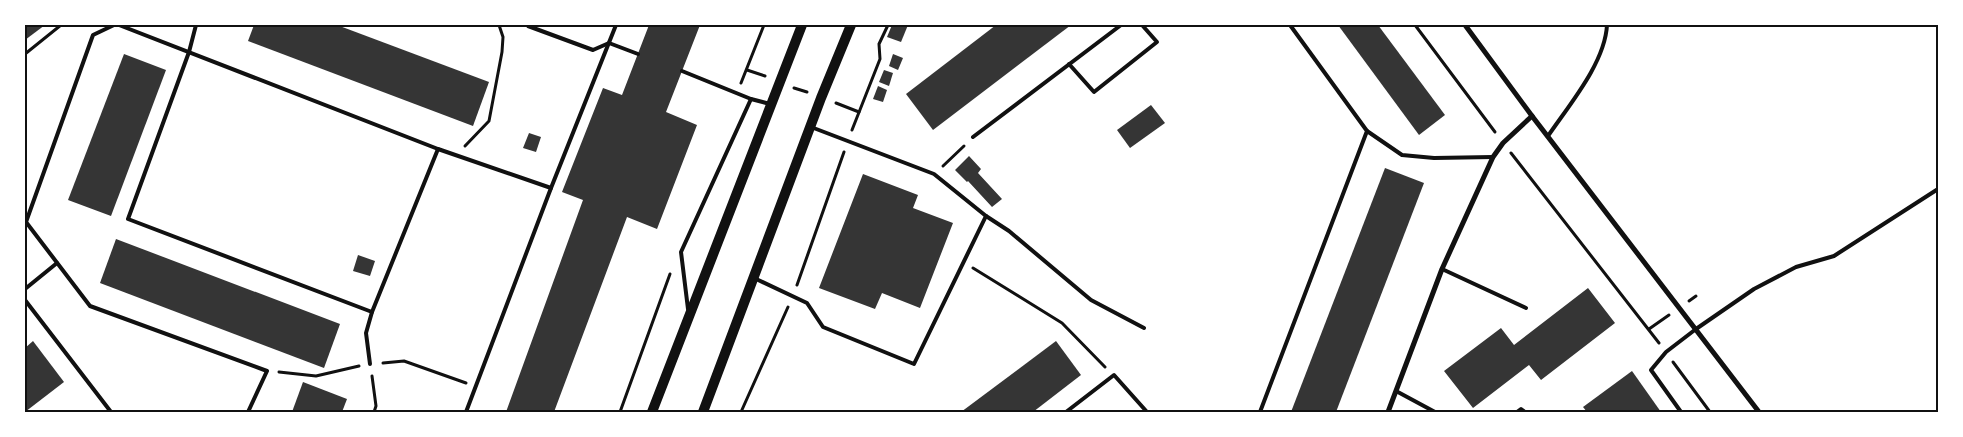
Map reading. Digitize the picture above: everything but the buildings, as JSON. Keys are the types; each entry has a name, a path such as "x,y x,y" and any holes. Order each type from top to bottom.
{"main road":[{"path":"652,412 802,25"},
{"path":"704,412 821,98 851,25"}],"street":[{"path":"1465,25 1532,116 1759,412"},
{"path":"1388,412 1442,269 1494,157 1503,143 1532,116"}],"lane":[{"path":"114,25 93,35 26,222 90,306 267,371 248,412"},
{"path":"119,25 438,149 551,188"},
{"path":"196,25 189,52 128,219 372,312"},
{"path":"466,412 551,188 616,25"},
{"path":"973,137 1121,25"},
{"path":"1069,64 1094,92 1157,42 1142,25"},
{"path":"1290,25 1368,132 1402,156 1434,158 1494,157"},
{"path":"1548,136 1582,86 1600,54 1607,25"},
{"path":"528,26 593,50 609,42 638,54"},
{"path":"682,71 751,99 770,104"},
{"path":"689,314 682,252 751,99"},
{"path":"811,127 934,174 986,216 1010,231 1091,300 1144,328"},
{"path":"1260,412 1368,132"},
{"path":"370,364 366,333 372,312 438,149"},
{"path":"1681,412 1651,370 1666,352 1754,289 1796,268 1834,256 1938,188"},
{"path":"754,278 807,303 823,327 914,364 986,216"},
{"path":"25,289 58,264"},
{"path":"1442,269 1526,308"},
{"path":"25,300 111,412"},
{"path":"1066,412 1114,375 1147,412"},
{"path":"1396,391 1435,412"},
{"path":"1517,412 1521,409 1525,412"}],"path":[{"path":"25,54 60,25"},
{"path":"456,155 490,121 502,52 503,37 499,25"},
{"path":"741,412 793,295 848,141 880,59 879,44 888,25"},
{"path":"1415,25 1503,143 1666,352 1710,412"},
{"path":"747,70 859,112"},
{"path":"934,174 973,137"},
{"path":"964,263 1062,323 1114,375"},
{"path":"370,364 376,406 374,412"}]}
